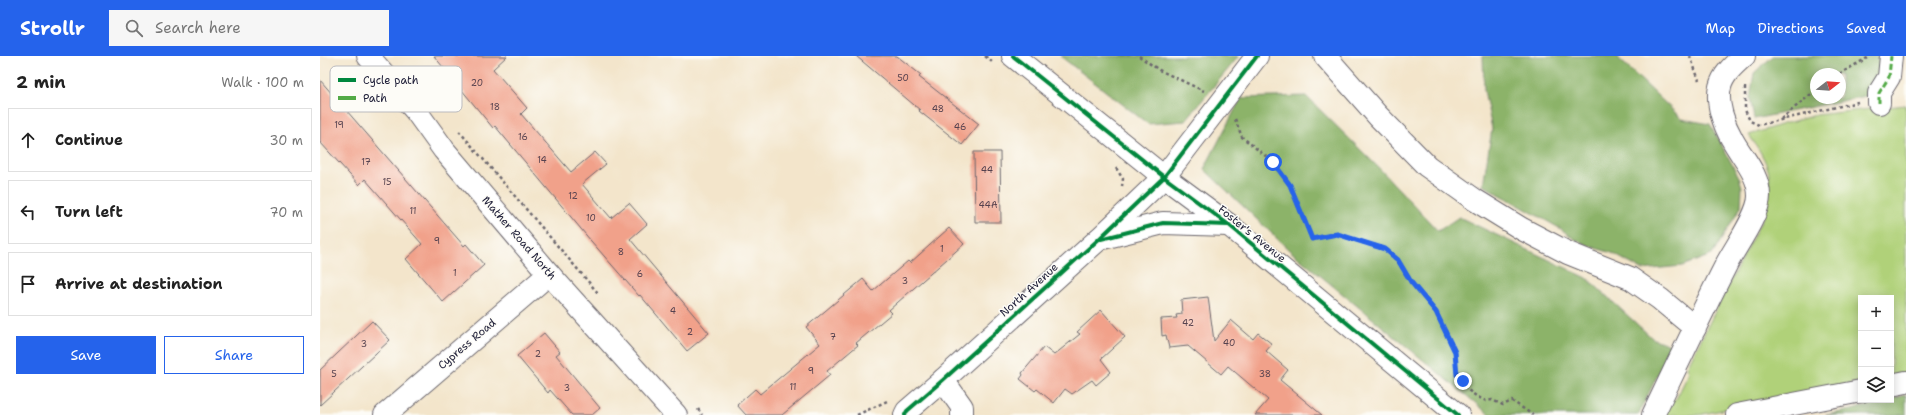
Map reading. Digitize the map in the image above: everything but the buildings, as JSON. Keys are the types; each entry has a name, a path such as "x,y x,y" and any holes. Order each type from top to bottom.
{"street":[{"name":"Mather Road North","path":"368,56 377,66"},
{"name":"North Avenue","path":"898,410 943,380 1099,239 1164,177 1220,102 1258,56"},
{"path":"1325,56 1378,116 1427,166 1475,200 1522,229 1568,254 1630,278 1660,299 1694,328"},
{"path":"1653,415 1694,328 1754,214 1759,197 1756,179 1725,125 1720,106 1720,86 1729,70 1744,56"},
{"path":"1879,103 1880,93 1889,77 1891,56"},
{"name":"Foster's Avenue","path":"1005,61 1229,225 1458,415"},
{"name":"Mather Road North","path":"417,112 444,150 549,274 684,409"},
{"path":"1099,239 1163,223 1229,225"},
{"name":"Cypress Road","path":"385,415 549,274"},
{"path":"943,380 962,407 962,415"},
{"path":"1894,384 1906,382"},
{"path":"1737,415 1858,392"}],"path":[{"path":"985,56 1005,61"},
{"path":"1139,56 1158,70 1209,94 1232,110 1242,137 1273,162 1290,185 1312,239 1337,234 1385,249 1398,260 1411,282 1436,312 1455,352 1457,375 1468,390 1486,401 1492,400 1503,405 1512,401 1533,415"},
{"path":"1690,56 1701,84"},
{"path":"1846,69 1853,64 1871,56"},
{"path":"1747,82 1744,87 1745,110 1750,121 1759,125 1867,100 1879,103"},
{"path":"1781,120 1810,95"},
{"path":"454,126 602,298"},
{"path":"1113,164 1123,180 1122,187"},
{"path":"684,409 702,415"},
{"path":"857,415 874,409 898,410"}],"green space":[{"path":"1060,56 1239,56 1185,121 1148,124"},
{"path":"1483,56 1616,56 1682,119 1710,124 1739,177 1742,187 1741,207 1712,255 1682,266 1642,270 1612,253 1592,247 1574,239 1561,229 1483,185 1492,129 1484,90"},
{"path":"1773,56 1880,56 1887,62 1870,95 1846,100 1846,68 1810,68 1810,104 1826,104 1754,119 1750,98 1754,73"},
{"path":"1306,96 1378,167 1438,231 1459,217 1587,278 1652,338 1672,346 1638,415 1490,415 1289,250 1204,169 1241,98"},
{"path":"1906,105 1906,372 1894,375 1894,295 1858,295 1858,383 1699,415 1663,415 1670,401 1676,399 1689,373 1687,367 1766,211 1770,189 1768,171 1766,163 1749,135 1816,115"},
{"path":"1906,395 1906,415 1826,415 1877,403 1894,403 1894,398"}],"marked path":[{"path":"1879,103 1879,93 1889,77 1891,56"}],"cycle path":[{"path":"1013,56 1164,177 1229,225 1458,415"},
{"path":"905,415 907,411 1099,239 1164,177 1257,56"},
{"path":"1101,239 1163,223 1229,225"}],"route":[{"path":"1273,162 1290,185 1312,239 1337,234 1385,249 1398,260 1411,282 1436,312 1455,352 1457,375 1463,381"}]}
